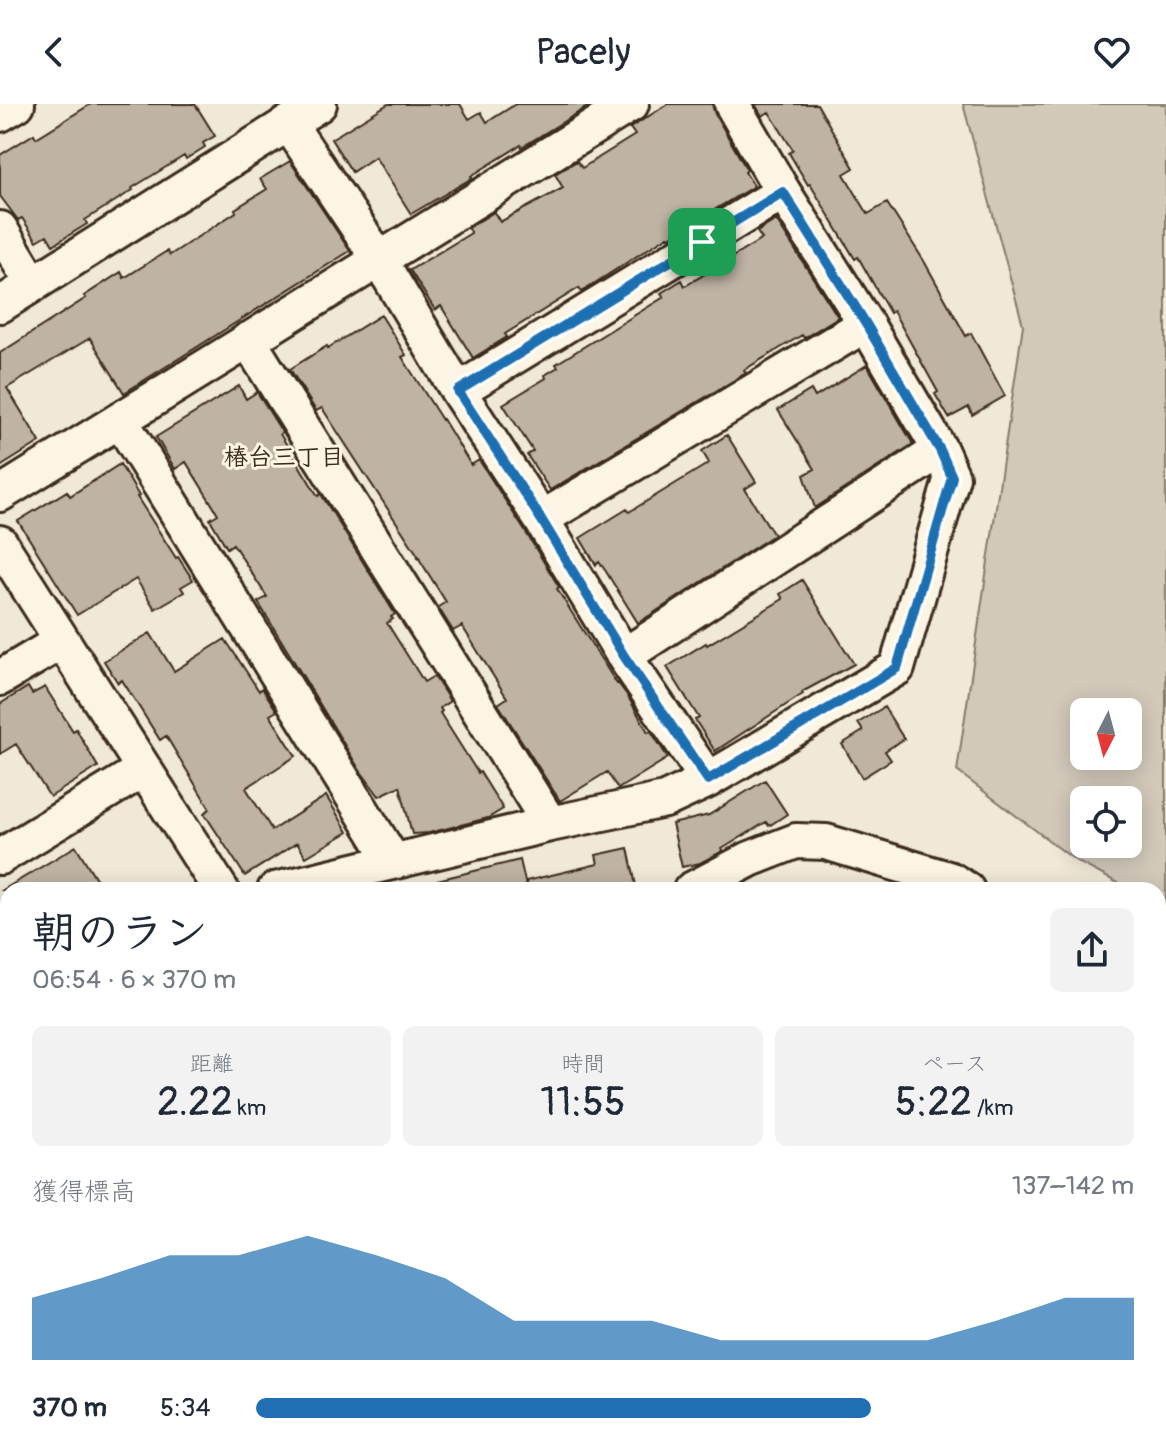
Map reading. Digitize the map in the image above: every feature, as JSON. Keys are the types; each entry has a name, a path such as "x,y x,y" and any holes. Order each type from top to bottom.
{"street":[{"path":"0,114 17,104"},
{"path":"0,305 319,104"},
{"path":"0,494 631,104"},
{"path":"308,882 665,800 708,780 897,668 952,477 940,450 866,324 732,104"},
{"path":"289,124 379,259 624,656 708,780"},
{"path":"458,391 783,192"},
{"path":"0,229 33,284"},
{"path":"541,519 866,324"},
{"path":"248,340 550,824"},
{"path":"120,420 393,861"},
{"path":"624,656 940,450"},
{"path":"0,543 216,882"},
{"path":"0,678 62,641"},
{"path":"0,857 144,769"},
{"path":"706,882 750,859 796,841 826,842 954,882"}],"shaded area":[{"path":"963,104 1166,104 1166,882 1116,882 1072,858 1142,858 1142,786 1070,786 1070,856 957,771 1023,325"}],"building":[{"path":"91,104 195,104 215,136 203,143 205,147 186,159 184,156 132,188 85,220 87,224 53,245 47,235 37,241 22,218 18,220 0,196 0,155 34,134 36,138"},
{"path":"388,104 460,104 469,119 481,112 487,122 516,104 592,104 411,214 375,157 352,172 331,139"},
{"path":"668,104 712,104 754,186 581,292 579,288 473,358 441,306 435,310 410,270 471,233 468,228 494,212 500,222 563,188 555,174 577,161 582,168 635,135 630,128"},
{"path":"755,104 817,104 854,168 844,174 868,214 887,203 966,336 971,333 1005,396 972,415 969,407 949,418 893,311 890,313 858,257 855,259 808,185 789,153 793,150 769,112 762,116"},
{"path":"290,161 350,251 124,393 90,338 7,388 40,442 0,467 0,353 121,272 124,278 167,251 170,255 236,212 235,209 267,189 260,179"},
{"path":"776,220 838,317 804,338 802,335 744,370 746,373 550,490 527,455 533,451 503,404 546,378 545,375 558,367 556,364 664,297 661,293 682,280 685,286 762,239 757,232"},
{"path":"381,315 406,355 402,357 471,465 479,460 594,648 668,758 618,789 607,772 560,801 498,704 507,698 462,626 453,631 438,607 446,602 419,557 322,408 316,411 290,369"},
{"path":"867,365 913,444 815,508 804,475 815,469 778,410 811,390 815,397"},
{"path":"239,386 246,399 257,392 318,496 321,494 395,614 387,623 424,682 434,676 450,701 440,708 440,713 503,809 488,818 429,833 412,834 400,786 379,796 359,769 258,602 267,597 233,544 227,548 210,519 218,514 186,462 175,469 156,437"},
{"path":"727,435 756,482 745,489 774,535 638,623 605,570 599,562 596,565 580,538 709,463 702,451"},
{"path":"120,464 137,497 193,580 181,587 184,592 155,609 136,579 77,615 18,521 67,491 70,496"},
{"path":"802,580 854,664 802,692 715,751 695,720 699,718 667,667 783,599 780,594"},
{"path":"150,633 174,671 225,639 259,691 262,688 277,711 270,715 296,756 246,788 272,830 326,796 348,832 306,857 297,843 245,876 204,813 210,809 166,736 160,740 122,680 118,683 104,661"},
{"path":"28,687 32,694 45,687 73,731 76,729 98,767 50,797 16,744 0,754 0,704"},
{"path":"884,707 904,739 885,751 891,760 862,778 842,744 863,731 858,723"},
{"path":"765,780 787,814 769,826 766,822 700,863 682,867 672,824 709,815"},
{"path":"76,846 98,882 16,882"},
{"path":"628,848 635,882 526,882 598,864 596,855"},
{"path":"520,860 525,882 437,882"}],"district":[{"name":"椿台三丁目","path":"284,457"}],"route":[{"path":"783,192 866,324 940,450 952,477 897,668 708,780 624,656 458,391 702,242 783,192"}]}
